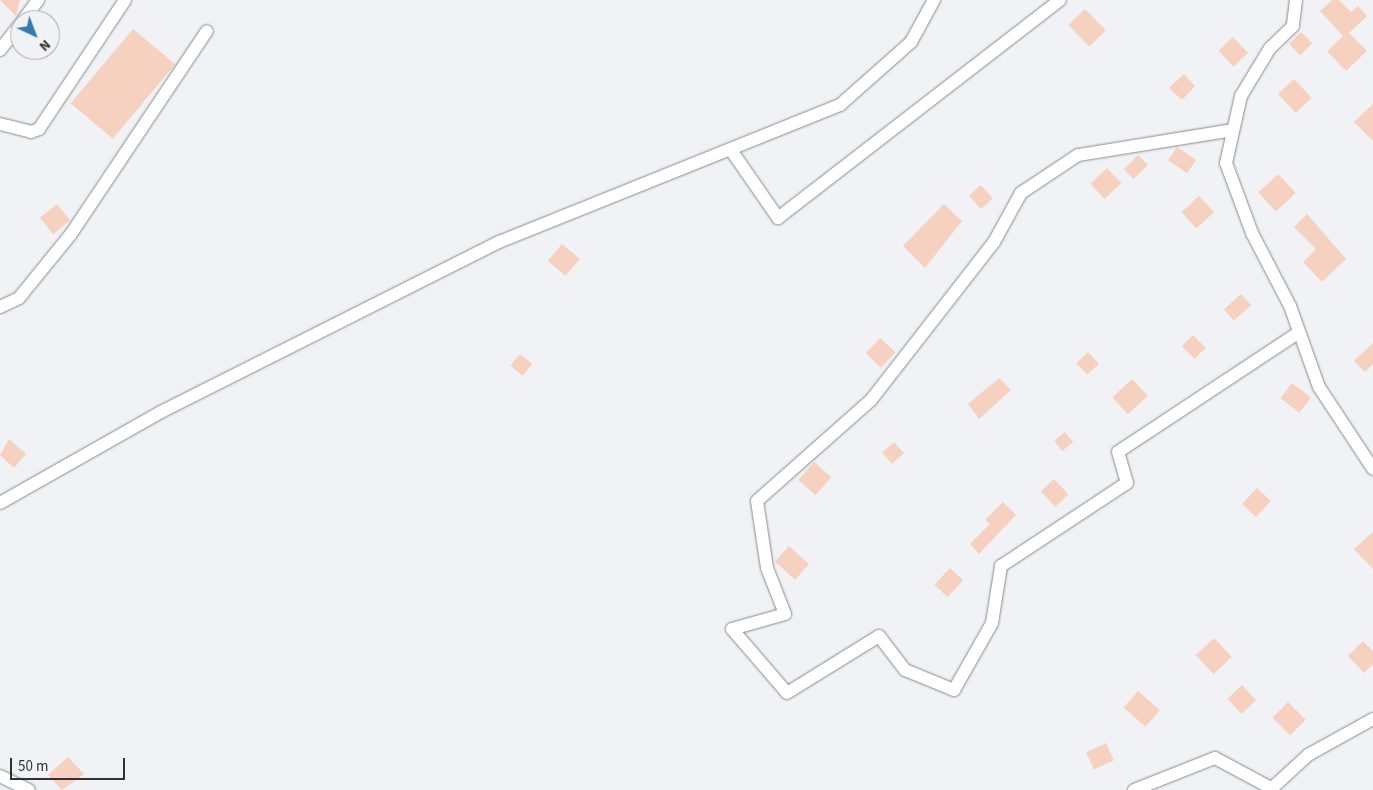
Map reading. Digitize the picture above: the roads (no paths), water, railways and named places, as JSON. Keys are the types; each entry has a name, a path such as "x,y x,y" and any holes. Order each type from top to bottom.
{"street":[{"path":"0,124 31,132 39,129 125,0"},
{"path":"0,502 161,412 499,242 840,105 911,42 934,0"},
{"path":"731,150 778,218 1060,0"},
{"path":"1296,0 1293,26 1270,48 1241,96 1226,163 1252,233 1299,332 1319,387 1373,469"},
{"path":"0,307 19,298 71,234 207,31"},
{"path":"0,50 10,37"},
{"path":"1233,130 1078,156 1020,193 994,242 871,400 757,501 767,568 785,614 732,629 787,693 879,636 905,670 954,690 992,622 1001,566 1126,482 1118,452 1299,332"},
{"path":"1134,790 1215,758 1271,789 1308,755 1373,719"},
{"path":"0,776 29,790"}]}
